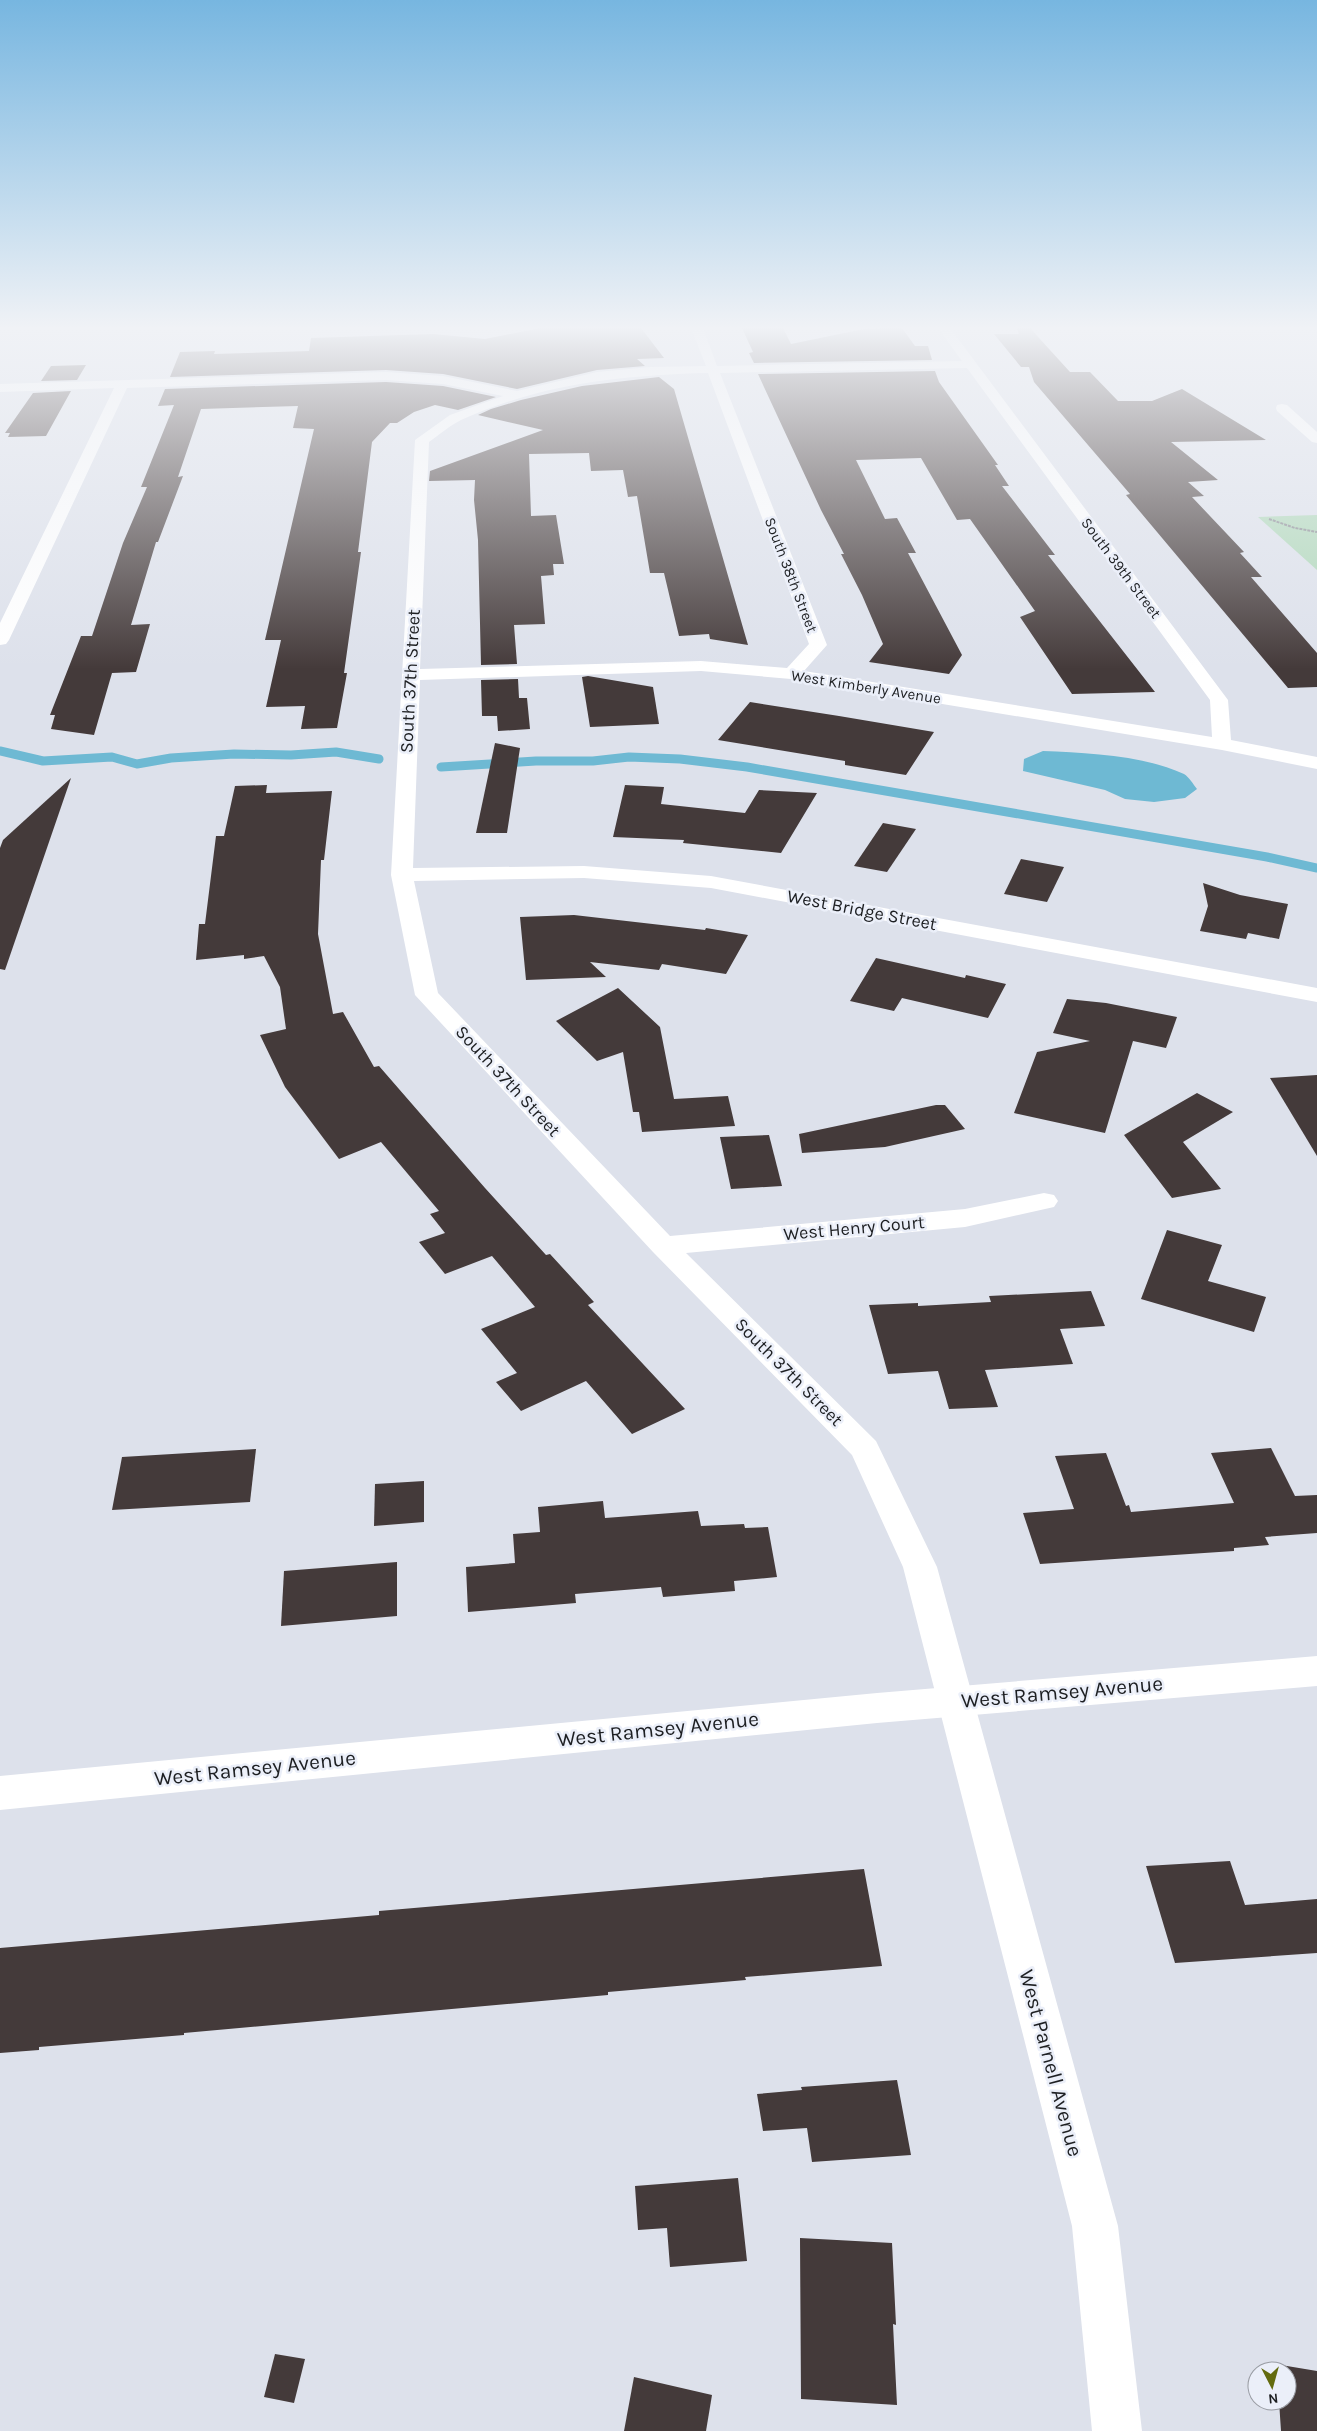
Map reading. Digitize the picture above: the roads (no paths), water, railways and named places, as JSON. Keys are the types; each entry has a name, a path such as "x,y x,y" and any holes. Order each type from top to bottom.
{"street":[{"path":"0,640 95,441"},
{"name":"South 37th Street","path":"422,441 402,875 427,995 663,1246 865,1449 920,1567 955,1702"},
{"name":"South 38th Street","path":"740,441 818,645 791,674"},
{"name":"South 39th Street","path":"1028,441 1220,700 1222,744"},
{"name":"West Kimberly Avenue","path":"410,675 701,666 791,674 1222,744 1317,763"},
{"name":"West Bridge Street","path":"402,875 584,872 711,882 1317,995"},
{"name":"West Henry Court","path":"663,1246 965,1218 1044,1201"},
{"name":"West Ramsey Avenue","path":"0,1793 955,1702 1317,1671"},
{"name":"West Parnell Avenue","path":"955,1702 1095,2226 1117,2431"}],"water":[{"path":"1043,751 1115,756 1151,763 1184,774 1197,789 1185,798 1154,802 1125,799 1105,790 1023,771 1024,759"}],"waterway":[{"path":"0,751 43,761 112,757 137,764 171,758 234,754 291,755 336,752 379,759"},
{"path":"441,767 536,761 593,761 629,757 680,759 747,767 1267,857 1317,868"}]}
